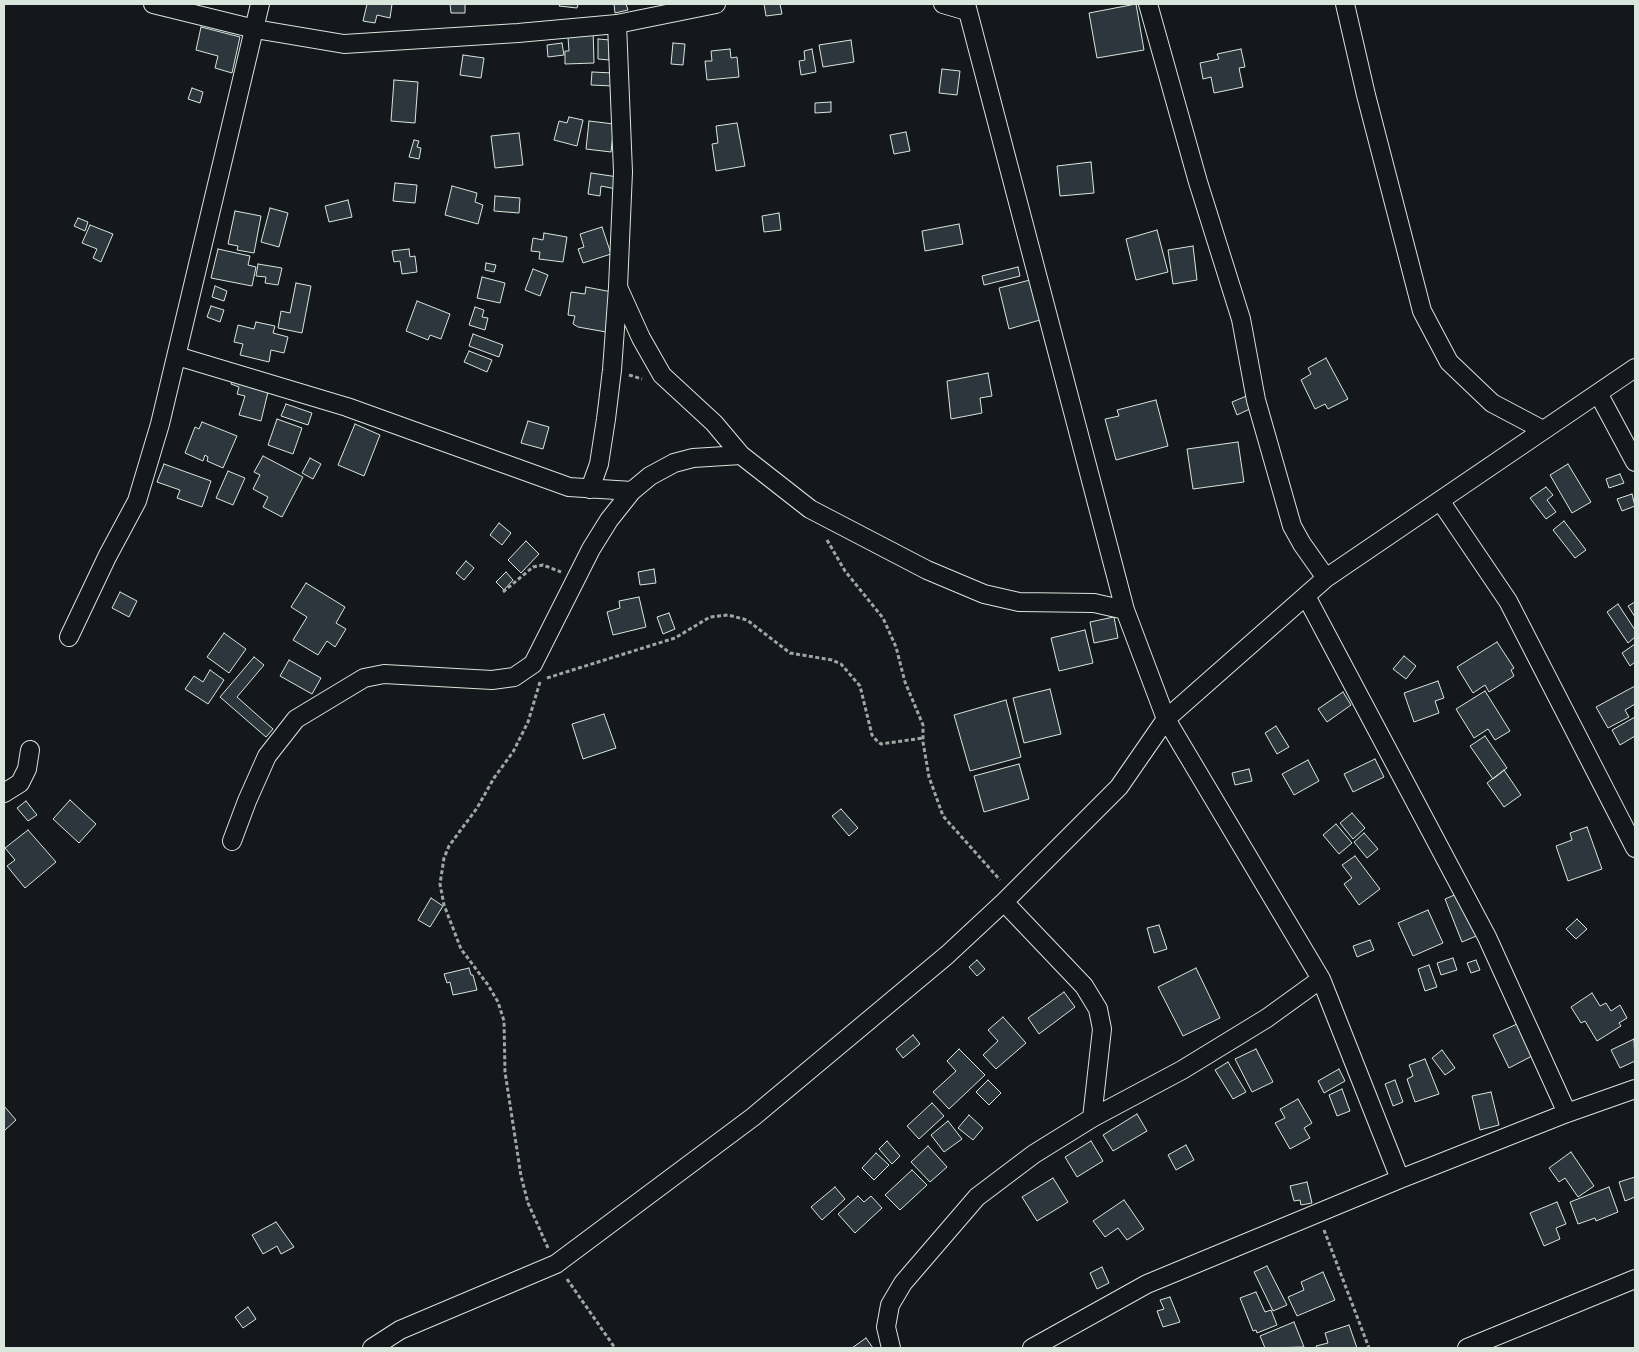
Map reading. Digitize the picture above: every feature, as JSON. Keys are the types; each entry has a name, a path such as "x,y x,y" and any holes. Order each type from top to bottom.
{"street":[{"path":"153,4 255,29 344,44 518,33 617,24 716,4"},
{"path":"69,637 107,557 137,501 160,424 260,4"},
{"path":"943,4 967,7 1125,610 1166,719 1321,979 1400,1178"},
{"path":"1148,4 1198,182 1241,319 1256,400 1292,526 1326,578"},
{"path":"1346,4 1366,95 1422,311 1448,362 1492,403 1544,430"},
{"path":"590,489 599,464 606,419 612,370 618,287 623,172 617,24"},
{"path":"618,287 641,338 662,375 714,423 740,455 810,509 927,570 984,594 1019,602 1094,603 1125,610"},
{"path":"176,356 347,407 536,477 569,487 632,491"},
{"path":"372,1348 400,1330 556,1264 753,1117 947,955 1008,898 1119,787 1166,719 1326,578 1441,502 1635,368"},
{"path":"1598,393 1635,462"},
{"path":"232,841 267,756 296,718 364,678 384,674 492,680 514,677 533,664 575,578 609,520 632,491 650,476 674,464 693,458 740,455"},
{"path":"1441,502 1508,601 1635,848"},
{"path":"1306,596 1487,936 1567,1112"},
{"path":"4,793 20,783 27,769 30,750"},
{"path":"1008,898 1084,986 1098,1009 1102,1029 1092,1118"},
{"path":"890,1348 886,1327 890,1305 903,1283 922,1258 976,1197 1034,1154 1092,1118 1182,1070 1267,1018 1321,979"},
{"path":"1032,1348 1147,1284 1400,1178 1567,1112 1635,1089"},
{"path":"1470,1348 1635,1278"}],"path":[{"path":"810,509 845,571 883,618 896,647 905,682 924,724 923,738 929,776 943,816 1008,898"},
{"path":"503,592 533,567 539,565 575,578"},
{"path":"616,1348 556,1264 528,1203 521,1176 505,1072 504,1021 498,1002 488,985 461,949 444,905 440,884 444,858 449,846 477,808 494,778 513,752 528,722 540,680 675,638 710,617 728,616 747,620 790,653 832,660 841,664 864,693 872,735 878,742 882,744 923,738"},
{"path":"1317,1214 1369,1348"}],"building":[{"path":"367,4 392,4 390,18 377,15 375,23 363,21"},
{"path":"450,4 465,4 465,13 451,13"},
{"path":"560,4 578,4 577,8 559,6"},
{"path":"614,4 626,4 628,10 615,13"},
{"path":"764,4 780,4 782,14 766,16"},
{"path":"1136,4 1144,50 1097,58 1089,13"},
{"path":"201,27 240,37 232,73 215,68 218,56 196,50"},
{"path":"593,28 594,63 565,64 565,51 569,51 568,37"},
{"path":"598,39 610,40 609,60 598,59"},
{"path":"851,40 854,62 823,67 819,45"},
{"path":"562,43 564,55 548,57 547,45"},
{"path":"673,43 685,44 683,65 671,64"},
{"path":"730,49 731,58 737,57 739,77 707,80 705,61 712,61 711,51"},
{"path":"812,49 816,72 801,75 799,61 805,60 804,51"},
{"path":"1241,49 1245,67 1239,68 1243,87 1214,93 1211,77 1203,79 1200,63 1219,59 1217,54"},
{"path":"463,55 484,58 481,78 460,75"},
{"path":"942,69 960,71 957,95 939,93"},
{"path":"592,72 613,73 613,86 591,85"},
{"path":"394,80 418,82 415,123 391,121"},
{"path":"192,88 203,92 200,103 188,99"},
{"path":"831,102 831,112 815,113 815,103"},
{"path":"569,117 583,120 577,146 554,140 559,121 567,123"},
{"path":"589,121 614,124 611,152 586,149"},
{"path":"737,123 745,166 716,171 712,144 718,143 716,126"},
{"path":"906,132 910,151 894,154 890,135"},
{"path":"519,133 523,165 495,168 491,136"},
{"path":"414,140 419,141 417,147 421,148 419,159 409,157"},
{"path":"1091,162 1094,193 1060,196 1057,166"},
{"path":"591,173 618,177 616,189 601,186 600,196 588,194"},
{"path":"395,183 417,185 415,203 393,201"},
{"path":"452,186 477,193 475,202 483,205 478,224 445,215"},
{"path":"495,196 520,198 519,213 494,211"},
{"path":"348,200 352,217 329,222 325,206"},
{"path":"270,208 288,213 279,247 261,242"},
{"path":"235,211 261,216 254,253 237,250 238,246 228,244"},
{"path":"779,213 781,230 764,232 762,216"},
{"path":"78,218 88,222 85,231 74,226"},
{"path":"959,224 963,244 925,251 922,231"},
{"path":"90,225 113,234 101,262 93,258 97,249 82,243"},
{"path":"602,227 611,254 583,263 578,249 584,247 580,234"},
{"path":"1157,230 1168,272 1136,280 1126,239"},
{"path":"544,233 567,237 563,262 539,259 540,252 531,251 533,238 543,240"},
{"path":"1193,246 1197,280 1173,284 1168,250"},
{"path":"218,249 250,256 248,265 256,267 252,286 211,278"},
{"path":"409,249 410,257 415,256 417,272 402,274 400,261 394,262 392,251"},
{"path":"486,263 496,265 494,272 485,270"},
{"path":"258,264 282,268 278,285 265,283 266,277 256,276"},
{"path":"1018,267 1020,276 984,285 982,276"},
{"path":"533,269 548,275 540,296 525,290"},
{"path":"482,277 505,283 500,303 477,298"},
{"path":"1030,280 1040,320 1009,329 999,288"},
{"path":"296,283 311,286 302,333 278,328 281,311 290,313"},
{"path":"215,286 227,291 224,301 212,297"},
{"path":"586,287 612,292 606,332 578,327 573,324 575,316 568,315 571,292 585,294"},
{"path":"417,301 450,314 441,339 430,335 428,340 406,331"},
{"path":"211,306 224,310 220,322 207,317"},
{"path":"475,307 484,310 482,317 488,318 485,330 469,325"},
{"path":"256,322 275,326 273,333 288,337 284,353 271,350 269,362 240,355 243,344 234,342 238,325 254,329"},
{"path":"473,334 503,345 499,357 469,346"},
{"path":"469,351 492,360 487,372 464,362"},
{"path":"1326,358 1348,399 1328,409 1325,404 1315,409 1301,380 1311,374 1308,368"},
{"path":"988,373 992,396 980,398 982,413 951,419 947,381"},
{"path":"233,376 268,392 261,421 239,415 245,396 237,394 239,387 231,384"},
{"path":"1249,395 1254,407 1237,415 1232,402"},
{"path":"1156,400 1168,446 1116,460 1105,419 1119,416 1117,410"},
{"path":"286,404 312,413 308,425 281,416"},
{"path":"277,419 302,428 293,454 268,445"},
{"path":"528,421 549,427 543,449 521,443"},
{"path":"202,422 237,436 223,468 207,461 208,457 205,455 203,461 185,453 195,427 199,429"},
{"path":"355,424 380,435 364,476 338,465"},
{"path":"1238,442 1244,482 1193,489 1187,449"},
{"path":"263,456 303,477 282,517 263,507 268,497 253,489 260,475 254,472"},
{"path":"310,458 321,464 313,479 302,473"},
{"path":"164,464 211,481 202,507 177,498 180,490 157,482"},
{"path":"1568,464 1591,502 1572,513 1550,475"},
{"path":"228,471 245,478 233,505 216,498"},
{"path":"1620,474 1624,483 1609,488 1606,479"},
{"path":"1546,487 1553,495 1547,500 1556,512 1546,519 1530,498"},
{"path":"1632,494 1635,506 1622,511 1617,499"},
{"path":"1564,521 1586,550 1575,558 1553,530"},
{"path":"499,523 511,533 502,545 490,535"},
{"path":"526,541 539,554 521,573 508,560"},
{"path":"466,561 474,568 464,580 456,573"},
{"path":"654,569 656,583 640,585 638,572"},
{"path":"506,572 513,580 504,590 496,582"},
{"path":"306,583 345,607 336,623 346,629 335,647 327,641 318,655 293,640 307,617 291,607"},
{"path":"120,592 137,601 129,617 112,608"},
{"path":"639,597 646,627 613,635 607,612 620,608 619,601"},
{"path":"1635,602 1635,617 1628,606"},
{"path":"1618,604 1635,630 1635,637 1628,643 1607,612"},
{"path":"669,613 675,629 663,634 657,617"},
{"path":"1114,617 1118,638 1094,643 1090,622"},
{"path":"1085,630 1093,663 1059,671 1051,638"},
{"path":"224,633 246,649 229,673 207,657"},
{"path":"1497,642 1514,668 1511,670 1514,676 1489,692 1485,685 1473,693 1457,667"},
{"path":"1635,644 1635,662 1630,666 1622,653"},
{"path":"1404,656 1416,666 1406,679 1393,669"},
{"path":"254,657 264,665 237,697 273,729 266,737 220,697"},
{"path":"289,660 321,678 312,694 280,676"},
{"path":"210,670 224,680 208,704 185,689 194,676 203,682"},
{"path":"1438,681 1444,698 1435,701 1439,713 1414,722 1404,693"},
{"path":"1635,686 1635,704 1625,710 1629,717 1608,728 1596,707"},
{"path":"1050,689 1061,734 1024,743 1013,698"},
{"path":"1485,691 1510,731 1495,740 1488,729 1474,738 1456,709"},
{"path":"1343,692 1351,705 1327,722 1318,709"},
{"path":"1006,700 1021,757 970,771 954,715"},
{"path":"604,714 616,748 583,759 572,724"},
{"path":"1635,717 1635,736 1620,745 1612,730"},
{"path":"1276,726 1289,747 1277,754 1265,733"},
{"path":"1485,736 1507,768 1493,779 1470,746"},
{"path":"1375,759 1384,777 1353,792 1344,774"},
{"path":"1308,760 1319,781 1294,795 1282,774"},
{"path":"1019,764 1029,799 984,812 974,776"},
{"path":"1249,769 1252,781 1235,785 1232,773"},
{"path":"1504,770 1521,795 1504,807 1487,783"},
{"path":"70,800 96,824 79,843 53,819"},
{"path":"26,801 37,815 28,821 17,808"},
{"path":"841,809 858,828 849,836 832,816"},
{"path":"1352,813 1365,828 1353,839 1340,823"},
{"path":"1336,824 1352,843 1339,854 1323,835"},
{"path":"1587,827 1602,869 1568,881 1556,846 1572,840 1570,833"},
{"path":"28,830 56,862 25,888 7,866 15,860 5,848"},
{"path":"1364,833 1378,849 1367,858 1354,842"},
{"path":"1355,856 1380,889 1359,905 1344,884 1352,878 1342,865"},
{"path":"1464,891 1481,934 1462,942 1445,899"},
{"path":"431,898 443,906 430,927 418,920"},
{"path":"1428,910 1443,943 1413,956 1398,923"},
{"path":"1577,919 1587,929 1576,939 1566,929"},
{"path":"1159,925 1167,949 1154,953 1147,928"},
{"path":"1370,940 1374,950 1357,957 1353,946"},
{"path":"1453,958 1457,970 1441,975 1437,963"},
{"path":"977,960 985,969 977,976 969,967"},
{"path":"1476,960 1480,970 1471,973 1467,963"},
{"path":"1429,965 1437,987 1425,991 1418,969"},
{"path":"469,968 477,990 453,995 450,982 447,983 444,974"},
{"path":"1196,968 1220,1018 1183,1036 1158,987"},
{"path":"1064,992 1075,1007 1039,1034 1028,1018"},
{"path":"1592,993 1600,1006 1606,1003 1611,1011 1620,1005 1627,1018 1619,1023 1621,1026 1597,1041 1585,1021 1581,1023 1571,1007"},
{"path":"1003,1017 1026,1043 996,1069 983,1055 998,1041 988,1030"},
{"path":"1517,1024 1532,1056 1509,1068 1493,1035"},
{"path":"913,1035 920,1044 903,1058 896,1049"},
{"path":"1634,1039 1635,1061 1620,1068 1611,1050"},
{"path":"959,1049 985,1075 949,1109 933,1092 956,1071 947,1061"},
{"path":"1256,1049 1273,1082 1252,1092 1235,1059"},
{"path":"1442,1050 1455,1068 1445,1075 1432,1058"},
{"path":"1425,1059 1439,1094 1415,1102 1407,1079 1413,1076 1409,1065"},
{"path":"1228,1062 1246,1092 1233,1099 1215,1070"},
{"path":"1339,1069 1345,1081 1324,1093 1318,1081"},
{"path":"988,1080 1001,1093 989,1105 976,1092"},
{"path":"1395,1080 1403,1102 1393,1106 1385,1084"},
{"path":"1342,1089 1350,1111 1337,1116 1329,1095"},
{"path":"1491,1092 1499,1125 1480,1130 1472,1096"},
{"path":"1298,1099 1312,1123 1304,1128 1310,1138 1290,1149 1275,1123 1285,1118 1280,1109"},
{"path":"932,1103 944,1116 919,1139 907,1126"},
{"path":"4,1106 16,1120 4,1131"},
{"path":"1137,1114 1147,1131 1113,1151 1103,1135"},
{"path":"969,1115 983,1128 973,1140 958,1128"},
{"path":"948,1121 962,1139 944,1152 931,1135"},
{"path":"887,1141 900,1156 892,1164 879,1149"},
{"path":"1091,1141 1103,1161 1077,1177 1065,1157"},
{"path":"1186,1145 1194,1160 1176,1170 1168,1155"},
{"path":"928,1146 947,1167 930,1182 911,1162"},
{"path":"1571,1152 1594,1186 1578,1197 1565,1178 1559,1182 1549,1168"},
{"path":"876,1153 889,1165 874,1180 862,1168"},
{"path":"912,1170 927,1185 900,1210 885,1195"},
{"path":"1635,1177 1635,1197 1625,1201 1619,1182"},
{"path":"1053,1178 1068,1202 1037,1221 1022,1197"},
{"path":"1307,1182 1312,1203 1301,1205 1300,1200 1294,1201 1290,1186"},
{"path":"835,1187 845,1199 822,1220 811,1207"},
{"path":"1609,1187 1618,1212 1596,1221 1595,1218 1578,1224 1570,1202"},
{"path":"858,1196 864,1202 871,1196 882,1208 855,1233 838,1214"},
{"path":"1124,1200 1144,1229 1127,1240 1118,1228 1105,1237 1093,1221"},
{"path":"1557,1202 1566,1224 1556,1228 1560,1239 1544,1246 1530,1213"},
{"path":"276,1222 294,1247 281,1254 277,1246 263,1254 252,1235"},
{"path":"1267,1266 1287,1305 1273,1311 1254,1272"},
{"path":"1102,1267 1109,1283 1097,1289 1090,1273"},
{"path":"1323,1272 1335,1300 1297,1316 1288,1297 1304,1290 1301,1282"},
{"path":"1256,1292 1265,1312 1271,1310 1277,1325 1257,1333 1256,1330 1253,1331 1240,1298"},
{"path":"1170,1297 1180,1322 1163,1327 1157,1311 1164,1309 1160,1300"},
{"path":"248,1307 256,1319 243,1328 235,1317"},
{"path":"1294,1322 1304,1347 1265,1348 1260,1336"},
{"path":"1349,1325 1357,1348 1317,1348 1316,1346 1328,1343 1325,1333"},
{"path":"866,1338 873,1348 852,1348"}]}
